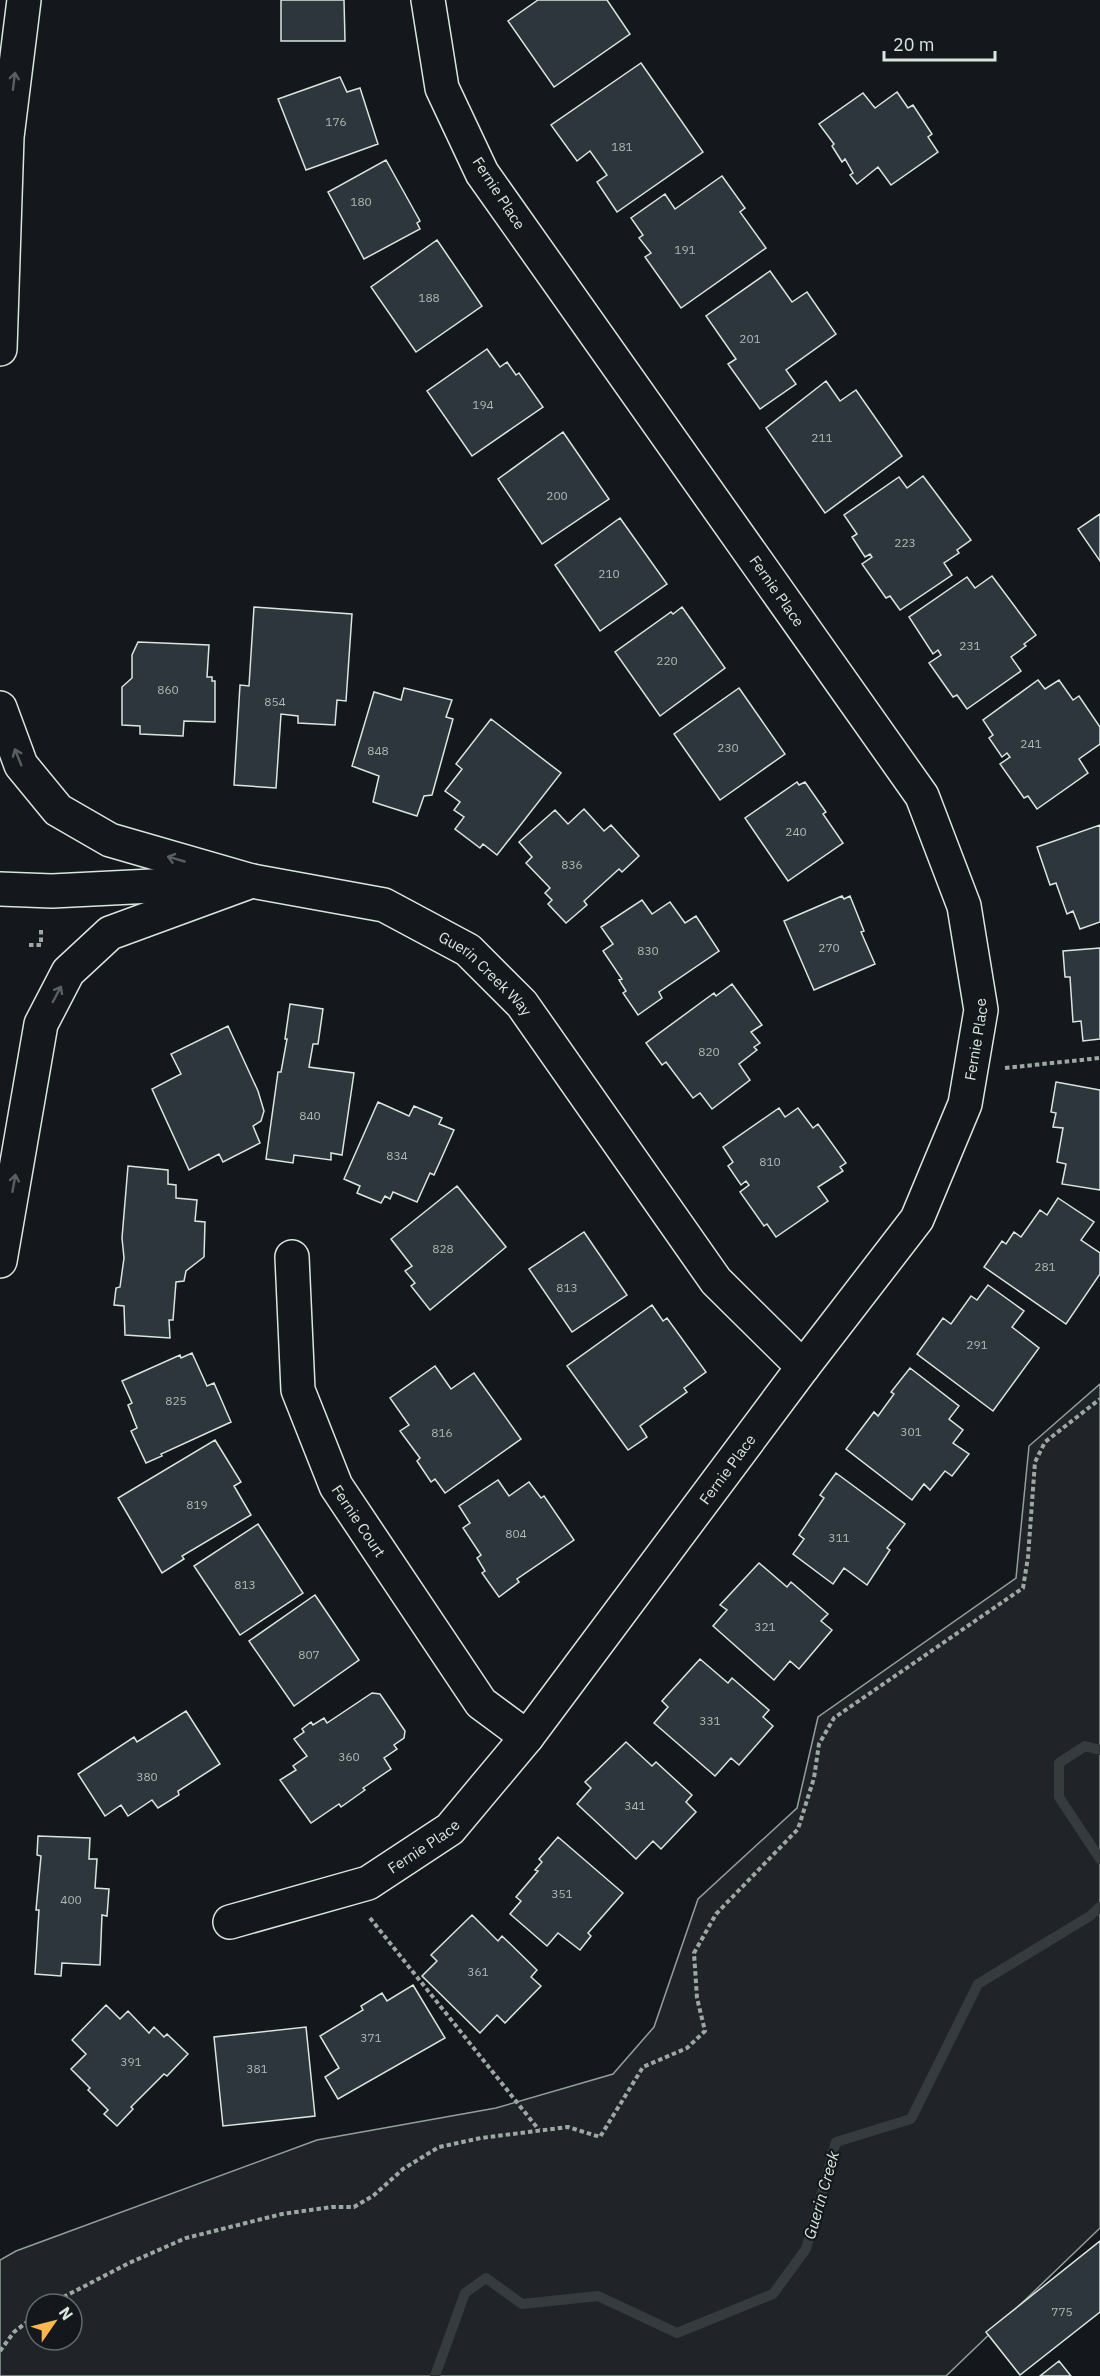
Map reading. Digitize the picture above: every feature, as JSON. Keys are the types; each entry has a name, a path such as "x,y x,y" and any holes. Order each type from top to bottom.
{"street":[{"path":"0,349 7,137 24,0"},
{"name":"Fernie Place","path":"230,1922 368,1883 450,1829 527,1737 803,1367 917,1219 965,1104 981,1010 964,906 922,796 482,173 442,88 428,0"},
{"path":"0,708 21,765 58,810 110,840 252,881"},
{"path":"0,1261 41,1024 68,972 110,933 252,881"},
{"name":"Guerin Creek Way","path":"0,889 52,891 252,881 384,905 468,950 522,1004 716,1281 803,1367"},
{"name":"Fernie Court","path":"292,1257 298,1390 336,1486 481,1703 527,1737"}],"path":[{"path":"29,945 41,945 41,927"},
{"path":"971,1072 1100,1058"},
{"path":"73,2292 118,2268 186,2238 282,2214 332,2207 354,2207 373,2196 403,2169 439,2146 568,2127 600,2137 643,2067 687,2048 705,2031 697,1998 694,1953 716,1914 798,1829 814,1778 819,1744 834,1718 1023,1588 1028,1557 1035,1462 1045,1442 1100,1399"},
{"path":"347,1889 539,2131"},
{"path":"0,2351 14,2332 24,2324"}],"shaded area":[{"path":"1100,1384 1100,2228 946,2376 0,2376 0,2260 16,2251 317,2140 496,2108 613,2074 654,2027 698,1899 797,1808 818,1717 1016,1578 1029,1446"}],"building":[{"path":"281,0 344,0 345,41 281,41"},
{"path":"538,0 607,0 630,34 554,87 508,21"},
{"path":"641,63 703,152 617,212 597,182 607,175 590,151 577,161 551,125"},
{"path":"340,77 347,92 360,88 378,144 306,170 278,99"},
{"path":"897,92 908,108 913,105 932,134 928,137 938,152 891,185 878,167 857,184 850,175 853,173 845,159 842,162 832,146 834,144 819,124 863,93 875,108"},
{"path":"386,160 420,221 417,223 420,229 364,259 328,192"},
{"path":"722,176 745,208 740,212 766,248 681,308 645,257 651,253 639,238 643,235 631,218 665,194 675,209"},
{"path":"437,240 482,306 416,352 371,287"},
{"path":"770,271 792,302 807,292 836,334 786,370 796,384 760,409 728,364 736,359 706,316"},
{"path":"487,349 500,367 507,362 516,375 519,373 543,407 472,456 427,391"},
{"path":"826,381 840,401 856,390 902,456 825,513 766,428"},
{"path":"563,432 609,499 542,544 498,479"},
{"path":"923,476 971,540 957,550 959,553 944,563 952,575 900,610 890,596 886,598 862,564 872,557 870,554 865,557 852,537 857,534 844,515 899,477 907,488"},
{"path":"1100,514 1100,561 1078,529"},
{"path":"620,518 667,584 600,631 555,565"},
{"path":"992,576 1036,635 1011,657 1021,671 967,709 957,695 953,697 929,663 941,655 938,650 933,654 909,617 967,577 975,588"},
{"path":"254,607 352,614 346,701 337,700 335,725 298,723 298,716 281,714 276,788 234,785 240,685 249,686"},
{"path":"682,607 725,668 660,716 615,652 671,612 673,614"},
{"path":"138,642 209,645 207,677 212,677 212,681 215,681 215,722 184,721 183,736 140,734 140,726 122,725 122,687 132,678 132,655"},
{"path":"1038,680 1045,689 1059,680 1073,700 1079,696 1100,727 1100,744 1079,759 1088,773 1037,809 1028,796 1024,798 1000,764 1010,757 1007,753 1002,757 989,738 993,735 983,720"},
{"path":"404,688 452,700 446,717 453,719 432,795 424,796 417,816 373,802 379,776 352,766 374,692 401,700"},
{"path":"739,688 785,754 720,800 674,734"},
{"path":"491,719 561,773 497,855 483,844 480,848 455,829 464,817 454,810 460,802 445,791 462,769 456,764"},
{"path":"797,782 799,785 805,782 826,812 823,814 843,843 788,881 745,818"},
{"path":"584,809 604,831 611,825 639,856 622,872 619,869 584,901 587,905 566,923 548,904 552,900 545,893 550,888 526,863 532,857 519,842 555,810 568,824"},
{"path":"1100,825 1100,922 1080,929 1073,911 1067,914 1056,883 1050,885 1037,847"},
{"path":"842,896 844,899 850,896 864,931 861,932 875,964 814,990 784,921"},
{"path":"642,900 652,914 670,902 685,923 696,916 719,951 659,992 662,998 638,1015 623,993 626,991 619,980 622,979 603,951 613,944 601,927"},
{"path":"1100,948 1100,1039 1083,1041 1081,1021 1073,1022 1070,977 1065,977 1063,951"},
{"path":"732,984 762,1025 751,1032 760,1043 754,1047 757,1050 739,1064 750,1080 712,1109 700,1093 693,1098 666,1062 662,1065 646,1043 714,993 716,996"},
{"path":"290,1004 323,1009 318,1044 313,1044 309,1067 354,1073 342,1155 331,1153 331,1160 294,1155 293,1163 266,1159 278,1072 281,1072 287,1039 285,1039"},
{"path":"228,1026 258,1091 264,1111 261,1121 253,1126 260,1143 223,1162 219,1154 189,1170 152,1089 181,1074 171,1054"},
{"path":"1056,1082 1100,1090 1100,1190 1062,1184 1066,1164 1057,1162 1063,1128 1053,1127 1056,1113 1051,1112"},
{"path":"378,1102 409,1116 414,1106 442,1118 439,1124 454,1130 434,1175 430,1173 417,1202 393,1192 390,1199 385,1196 381,1203 357,1193 360,1186 344,1179"},
{"path":"779,1108 785,1117 798,1108 813,1128 818,1124 846,1163 840,1167 843,1171 818,1187 828,1201 776,1237 767,1224 764,1226 740,1192 749,1185 746,1181 741,1185 728,1166 733,1162 723,1147"},
{"path":"128,1166 168,1170 168,1184 176,1185 176,1198 197,1200 195,1221 205,1222 204,1257 186,1271 184,1281 176,1282 173,1320 169,1320 170,1338 125,1335 124,1306 114,1305 116,1288 120,1287 124,1258 122,1238"},
{"path":"457,1186 506,1247 430,1310 411,1286 415,1283 405,1271 412,1266 391,1239"},
{"path":"1058,1198 1094,1222 1081,1240 1100,1253 1100,1274 1066,1324 984,1267 1002,1241 1006,1244 1014,1232 1021,1237 1040,1210 1047,1215"},
{"path":"584,1232 627,1295 572,1332 529,1269"},
{"path":"988,1285 1024,1311 1012,1327 1039,1348 993,1411 917,1354 943,1318 951,1324 971,1296 977,1300"},
{"path":"652,1305 663,1321 667,1318 706,1372 684,1388 687,1392 640,1426 647,1437 628,1450 567,1366"},
{"path":"192,1353 207,1386 214,1383 231,1422 146,1463 131,1431 137,1428 128,1405 132,1403 122,1381 180,1355 181,1358"},
{"path":"435,1366 451,1389 474,1373 521,1439 445,1493 435,1479 431,1482 417,1461 420,1458 400,1431 409,1425 390,1398"},
{"path":"910,1368 959,1406 949,1419 963,1430 953,1443 969,1454 952,1476 945,1471 930,1490 924,1484 912,1500 846,1449 874,1412 878,1416 894,1394 891,1392"},
{"path":"215,1440 241,1482 234,1486 251,1515 182,1556 184,1559 162,1573 118,1498"},
{"path":"836,1473 905,1524 887,1548 890,1550 867,1585 844,1568 833,1584 793,1554 804,1539 799,1535 824,1498 820,1495"},
{"path":"498,1480 509,1496 529,1482 541,1498 544,1496 574,1540 517,1579 519,1582 499,1597 482,1573 485,1571 477,1558 481,1555 463,1528 470,1523 459,1506"},
{"path":"258,1524 303,1593 240,1635 194,1566"},
{"path":"759,1563 787,1587 791,1582 828,1614 821,1621 832,1630 799,1669 790,1661 774,1680 713,1626 727,1610 720,1605"},
{"path":"315,1595 359,1660 294,1706 249,1641"},
{"path":"700,1659 728,1683 732,1678 769,1710 763,1717 773,1726 739,1765 731,1758 715,1776 654,1723 668,1707 662,1701"},
{"path":"372,1693 380,1694 405,1731 404,1738 394,1745 397,1749 384,1758 391,1769 363,1788 365,1790 341,1807 339,1804 311,1823 280,1780 296,1770 293,1766 307,1756 294,1739 304,1732 302,1729 311,1722 313,1725 324,1718 327,1723"},
{"path":"186,1711 220,1764 178,1791 179,1795 158,1808 152,1800 128,1816 121,1805 105,1816 78,1774 134,1737 137,1742"},
{"path":"626,1742 652,1766 656,1762 692,1795 686,1802 696,1812 661,1849 653,1841 636,1859 577,1804 591,1788 585,1782"},
{"path":"38,1836 90,1838 89,1859 97,1859 95,1888 109,1889 107,1916 102,1915 100,1965 62,1963 61,1976 35,1974 39,1910 36,1910 41,1856 37,1855"},
{"path":"558,1837 623,1893 588,1933 591,1936 580,1950 558,1933 547,1946 510,1914 521,1901 516,1897 538,1871 535,1870 542,1862 539,1859"},
{"path":"472,1915 498,1941 502,1936 537,1970 531,1977 541,1986 505,2023 497,2015 480,2033 422,1976 437,1961 431,1955"},
{"path":"413,1985 445,2038 338,2099 325,2077 339,2068 320,2036 363,2010 361,2006 382,1993 387,2001"},
{"path":"106,2005 120,2019 128,2011 149,2033 154,2027 164,2037 167,2034 188,2054 167,2076 164,2074 131,2107 133,2109 117,2126 104,2114 108,2110 71,2069 86,2054 72,2040"},
{"path":"306,2027 315,2116 223,2126 214,2037"},
{"path":"1100,2241 1100,2312 1020,2375 986,2332"},
{"path":"1059,2361 1071,2376 1040,2376"}],"waterway":[{"name":"Guerin Creek","path":"1100,1750 1085,1746 1059,1763 1059,1797 1100,1859"},
{"name":"Guerin Creek","path":"435,2376 465,2293 486,2278 522,2304 598,2296 677,2333 773,2294 806,2249 836,2142 911,2119 978,1984 1090,1916 1100,1907"}]}
